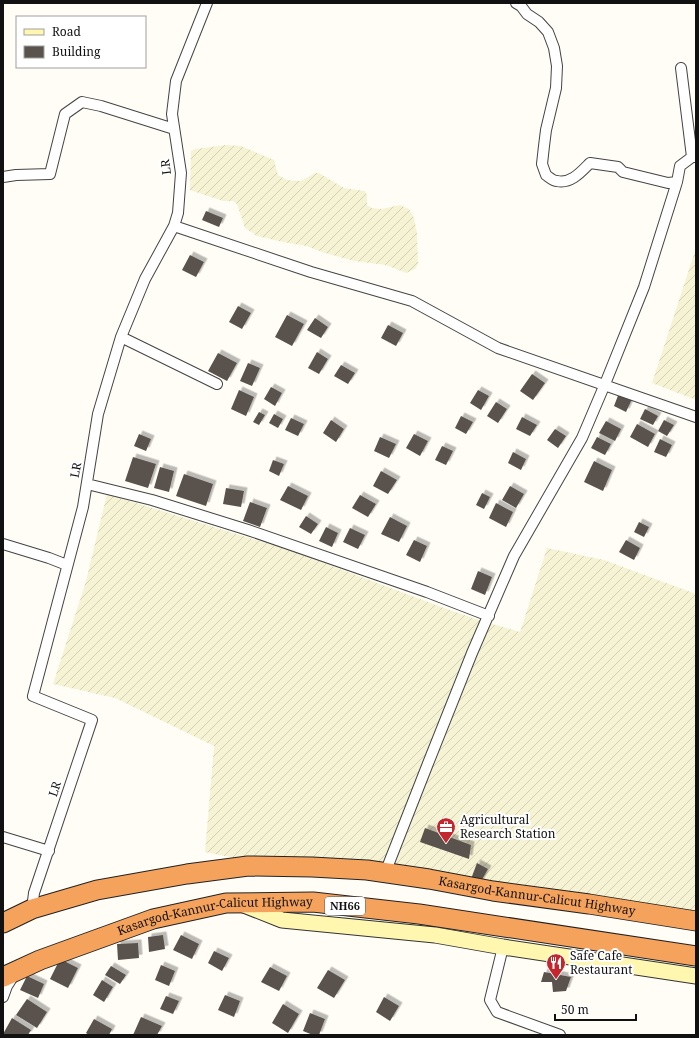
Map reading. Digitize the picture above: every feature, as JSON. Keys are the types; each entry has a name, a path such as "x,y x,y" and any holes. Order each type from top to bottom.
{"highway":[{"name":"Kasargod-Kannur-Calicut Highway","path":"3,923 32,909 97,890 187,874 248,866 367,870 696,921"},
{"name":"Kasargod-Kannur-Calicut Highway","path":"10,973 40,960 153,919 226,903 238,902 313,902 412,913 696,956"}],"street":[{"name":"LR","path":"32,909 34,893 92,720 33,696 83,507 98,414 121,337 145,279 174,226 178,213 181,173 172,114 176,81 207,3"},
{"path":"516,3 521,6 527,14 539,22 548,32 554,48 557,66 556,88 546,130 542,164 546,175 556,181 569,181 590,163 618,167 623,172 668,183 677,182"},
{"path":"385,873 472,653 514,556 582,438 644,287 677,182 680,166 694,157 681,68"},
{"path":"3,177 50,174 65,114 82,102 101,106 174,129"},
{"path":"174,226 311,272 412,302 498,348 696,417"},
{"path":"121,337 217,384"},
{"path":"87,484 152,500 248,530 427,592 489,616"},
{"path":"3,544 67,565"},
{"path":"3,837 49,851"},
{"path":"238,902 282,920 435,935 503,947 696,976"},
{"path":"503,947 490,1000 497,1012 560,1035"},
{"path":"3,997 10,973"}],"shaded area":[{"path":"226,145 241,146 274,160 278,175 287,180 301,181 315,173 319,173 344,188 365,191 367,195 367,205 372,208 381,209 400,205 409,209 414,218 417,233 418,264 415,269 406,273 386,265 354,261 306,246 257,236 245,228 237,204 233,201 223,201 190,190 191,151 195,149"},
{"path":"696,248 696,400 652,383"},
{"path":"107,494 292,551 444,608 520,632 547,548 604,560 696,594 696,922 244,860 205,852 214,746 115,698 53,684 86,581"}],"building":[{"path":"206,211 223,218 219,227 202,220"},
{"path":"190,255 204,262 196,277 182,270"},
{"path":"238,306 251,313 242,329 229,322"},
{"path":"287,315 304,324 292,346 275,337"},
{"path":"315,318 328,327 321,338 307,330"},
{"path":"388,325 403,333 396,346 381,338"},
{"path":"317,352 328,359 319,374 308,368"},
{"path":"218,353 237,363 227,381 208,371"},
{"path":"248,363 260,368 252,386 240,381"},
{"path":"341,365 355,373 348,384 334,376"},
{"path":"532,374 545,383 533,400 520,391"},
{"path":"271,387 282,393 275,406 264,399"},
{"path":"239,390 254,397 246,416 231,409"},
{"path":"478,390 489,396 481,410 470,403"},
{"path":"619,393 632,399 626,412 614,406"},
{"path":"496,402 507,409 498,423 487,416"},
{"path":"645,409 658,416 653,425 640,419"},
{"path":"259,412 265,415 259,425 253,422"},
{"path":"274,414 283,419 278,428 269,423"},
{"path":"461,416 473,422 466,434 455,428"},
{"path":"522,417 537,425 530,436 516,429"},
{"path":"291,418 304,424 298,436 285,430"},
{"path":"331,420 344,429 336,442 323,433"},
{"path":"664,420 674,425 667,436 658,431"},
{"path":"606,421 621,429 615,441 599,433"},
{"path":"637,424 655,434 648,447 630,437"},
{"path":"555,429 566,436 558,448 547,440"},
{"path":"139,434 151,439 146,451 134,446"},
{"path":"414,434 428,441 420,456 406,448"},
{"path":"380,437 396,444 389,458 374,451"},
{"path":"597,437 611,444 605,455 591,448"},
{"path":"660,439 672,445 666,457 654,452"},
{"path":"442,446 453,451 446,465 435,460"},
{"path":"513,452 526,459 521,470 508,463"},
{"path":"133,457 156,464 148,488 125,481"},
{"path":"273,460 284,464 279,476 269,471"},
{"path":"594,461 612,470 603,491 584,482"},
{"path":"160,467 174,471 169,492 154,488"},
{"path":"381,471 397,480 388,494 373,486"},
{"path":"184,474 213,484 206,506 176,496"},
{"path":"288,486 308,496 301,510 280,500"},
{"path":"510,486 524,494 516,508 502,500"},
{"path":"226,488 244,491 241,507 223,504"},
{"path":"482,493 490,497 484,509 476,505"},
{"path":"360,495 376,504 368,517 352,508"},
{"path":"250,502 267,508 260,527 243,521"},
{"path":"496,503 513,512 506,527 489,518"},
{"path":"306,516 318,524 311,534 299,527"},
{"path":"390,517 407,526 399,542 381,534"},
{"path":"639,522 649,527 644,537 634,532"},
{"path":"326,527 338,533 332,547 319,541"},
{"path":"350,528 365,535 358,549 343,542"},
{"path":"414,540 427,546 420,562 406,555"},
{"path":"626,540 640,548 634,560 619,552"},
{"path":"478,571 492,577 485,595 471,589"},
{"name":"Agricultural Research Station","path":"425,828 471,845 469,859 420,842"},
{"path":"477,863 488,869 480,883 471,879"},
{"path":"163,935 165,949 149,952 148,937"},
{"path":"181,935 199,944 192,959 173,950"},
{"path":"138,943 139,958 118,960 117,944"},
{"path":"214,951 229,958 222,971 208,963"},
{"path":"60,959 78,968 68,988 50,979"},
{"path":"161,965 175,971 169,986 155,980"},
{"path":"111,966 126,975 120,984 105,975"},
{"path":"270,967 287,976 279,991 261,982"},
{"path":"328,970 345,980 334,998 317,988"},
{"name":"Safe Cafe Restaurant","path":"544,972 571,977 566,991 553,992 552,982 541,982"},
{"path":"27,976 44,984 38,998 20,990"},
{"path":"102,980 113,987 104,1002 93,995"},
{"path":"225,995 240,1001 234,1017 218,1010"},
{"path":"166,996 179,1001 173,1014 160,1009"},
{"path":"384,997 399,1006 390,1021 376,1012"},
{"path":"27,999 47,1012 37,1028 16,1015"},
{"path":"283,1004 299,1014 288,1033 272,1023"},
{"path":"310,1013 325,1019 319,1035 313,1035 303,1031"},
{"path":"141,1017 162,1026 157,1035 133,1035"},
{"path":"12,1018 31,1030 28,1035 3,1034"},
{"path":"94,1019 112,1029 109,1035 89,1035 86,1033"}],"place":[{"name":"Agricultural Research Station","path":"446,844"},
{"name":"Safe Cafe Restaurant","path":"556,980"}]}
